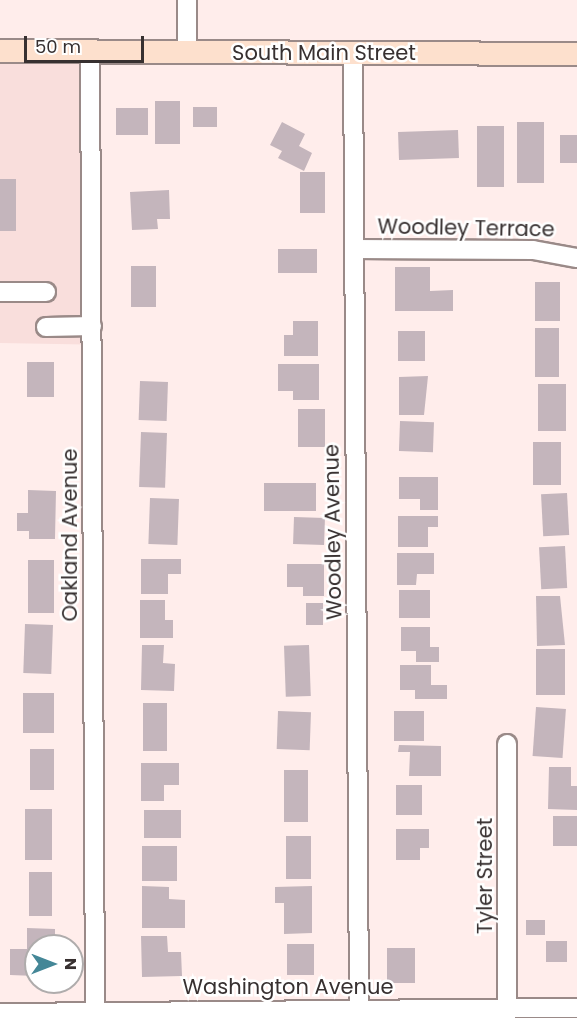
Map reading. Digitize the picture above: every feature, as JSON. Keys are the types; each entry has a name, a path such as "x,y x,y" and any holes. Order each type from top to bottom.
{"main road":[{"name":"South Main Street","path":"0,51 577,54"}],"street":[{"path":"187,0 187,52"},
{"name":"Oakland Avenue","path":"90,52 95,1015"},
{"name":"Woodley Avenue","path":"353,54 358,1010"},
{"name":"Woodley Terrace","path":"354,249 533,250 577,258"},
{"path":"0,292 46,292"},
{"path":"46,327 92,326"},
{"name":"Tyler Street","path":"507,744 507,1009"},
{"name":"Washington Avenue","path":"0,1013 95,1015 577,1008"}],"shaded area":[{"path":"0,51 90,53 85,345 0,343"}],"building":[{"path":"155,101 180,101 180,144 155,144"},
{"path":"193,107 217,107 217,127 193,127"},
{"path":"116,108 148,108 148,135 116,135"},
{"path":"282,122 305,134 299,146 312,153 304,171 278,158 282,151 270,145"},
{"path":"517,122 544,122 544,183 517,183"},
{"path":"477,126 504,126 504,187 477,187"},
{"path":"458,130 459,158 399,160 398,132"},
{"path":"560,135 577,135 577,163 560,163"},
{"path":"300,172 325,172 325,213 300,213"},
{"path":"0,179 16,179 16,231 0,231"},
{"path":"169,190 170,219 157,219 158,229 132,230 130,192"},
{"path":"278,249 317,249 317,273 278,273"},
{"path":"131,266 156,266 156,307 131,307"},
{"path":"395,267 430,267 430,291 453,290 453,311 395,311"},
{"path":"535,282 560,282 560,321 535,321"},
{"path":"293,321 318,321 318,356 284,356 284,335 293,335"},
{"path":"535,328 559,328 559,377 535,377"},
{"path":"398,331 425,331 425,361 398,361"},
{"path":"27,362 54,362 54,397 27,397"},
{"path":"278,364 319,364 319,400 293,400 293,391 278,391"},
{"path":"428,376 424,415 399,415 399,377"},
{"path":"140,381 168,382 167,421 139,420"},
{"path":"538,384 566,384 566,431 538,431"},
{"path":"298,409 325,409 325,447 298,447"},
{"path":"400,421 434,422 433,452 399,451"},
{"path":"141,432 167,433 165,488 139,487"},
{"path":"533,442 561,442 561,485 533,485"},
{"path":"399,477 438,477 438,510 420,510 420,499 399,499"},
{"path":"264,483 316,483 316,511 264,511"},
{"path":"28,490 56,491 55,539 29,539 29,531 17,531 17,513 28,513"},
{"path":"567,493 569,535 543,536 541,494"},
{"path":"150,498 179,499 177,545 148,544"},
{"path":"398,516 438,516 438,527 428,527 428,547 398,547"},
{"path":"294,517 325,518 324,545 293,544"},
{"path":"565,546 567,588 541,589 539,547"},
{"path":"397,553 434,553 434,574 417,574 416,585 397,585"},
{"path":"141,559 181,559 181,574 168,574 168,594 141,594"},
{"path":"28,560 54,560 54,613 28,613"},
{"path":"287,564 324,564 324,596 303,596 303,587 287,587"},
{"path":"399,590 430,590 430,618 399,618"},
{"path":"536,596 560,596 565,645 537,646"},
{"path":"140,600 165,600 165,620 173,620 173,638 140,638"},
{"path":"306,603 323,603 323,625 306,625"},
{"path":"25,624 53,625 51,674 23,673"},
{"path":"401,627 430,627 430,647 439,647 439,662 416,662 416,651 401,651"},
{"path":"142,645 164,645 163,663 175,664 174,691 141,690"},
{"path":"309,645 311,696 286,697 284,646"},
{"path":"536,649 565,649 565,695 536,695"},
{"path":"400,665 431,665 431,685 447,685 447,699 415,699 415,690 400,690"},
{"path":"23,693 54,693 54,733 23,733"},
{"path":"143,703 167,703 167,751 143,751"},
{"path":"536,707 566,709 563,758 533,756"},
{"path":"278,711 311,712 310,750 277,749"},
{"path":"394,711 424,711 424,741 394,741"},
{"path":"399,745 441,746 441,776 409,776 410,752 398,752"},
{"path":"30,749 54,749 54,790 30,790"},
{"path":"141,763 179,763 179,785 164,785 164,801 141,801"},
{"path":"549,767 571,767 571,786 577,786 577,810 548,809"},
{"path":"284,770 308,770 308,822 284,822"},
{"path":"396,785 422,785 422,815 396,815"},
{"path":"25,809 52,809 52,860 25,860"},
{"path":"144,810 181,810 181,838 144,838"},
{"path":"553,816 577,816 577,846 553,846"},
{"path":"396,829 429,829 429,848 420,848 420,860 396,860"},
{"path":"286,836 311,836 311,879 286,879"},
{"path":"142,846 177,846 177,881 142,881"},
{"path":"29,872 52,872 52,916 29,916"},
{"path":"142,886 169,887 169,899 185,900 185,928 142,928"},
{"path":"312,886 312,933 284,934 284,903 275,903 275,887"},
{"path":"526,920 545,920 545,935 526,935"},
{"path":"27,928 55,929 55,934 27,934"},
{"path":"141,936 167,936 168,952 181,952 182,976 142,977"},
{"path":"546,941 567,941 567,962 546,962"},
{"path":"287,944 314,944 314,975 287,975"},
{"path":"387,948 415,948 415,983 387,983"},
{"path":"10,949 24,949 24,976 10,975"}]}
